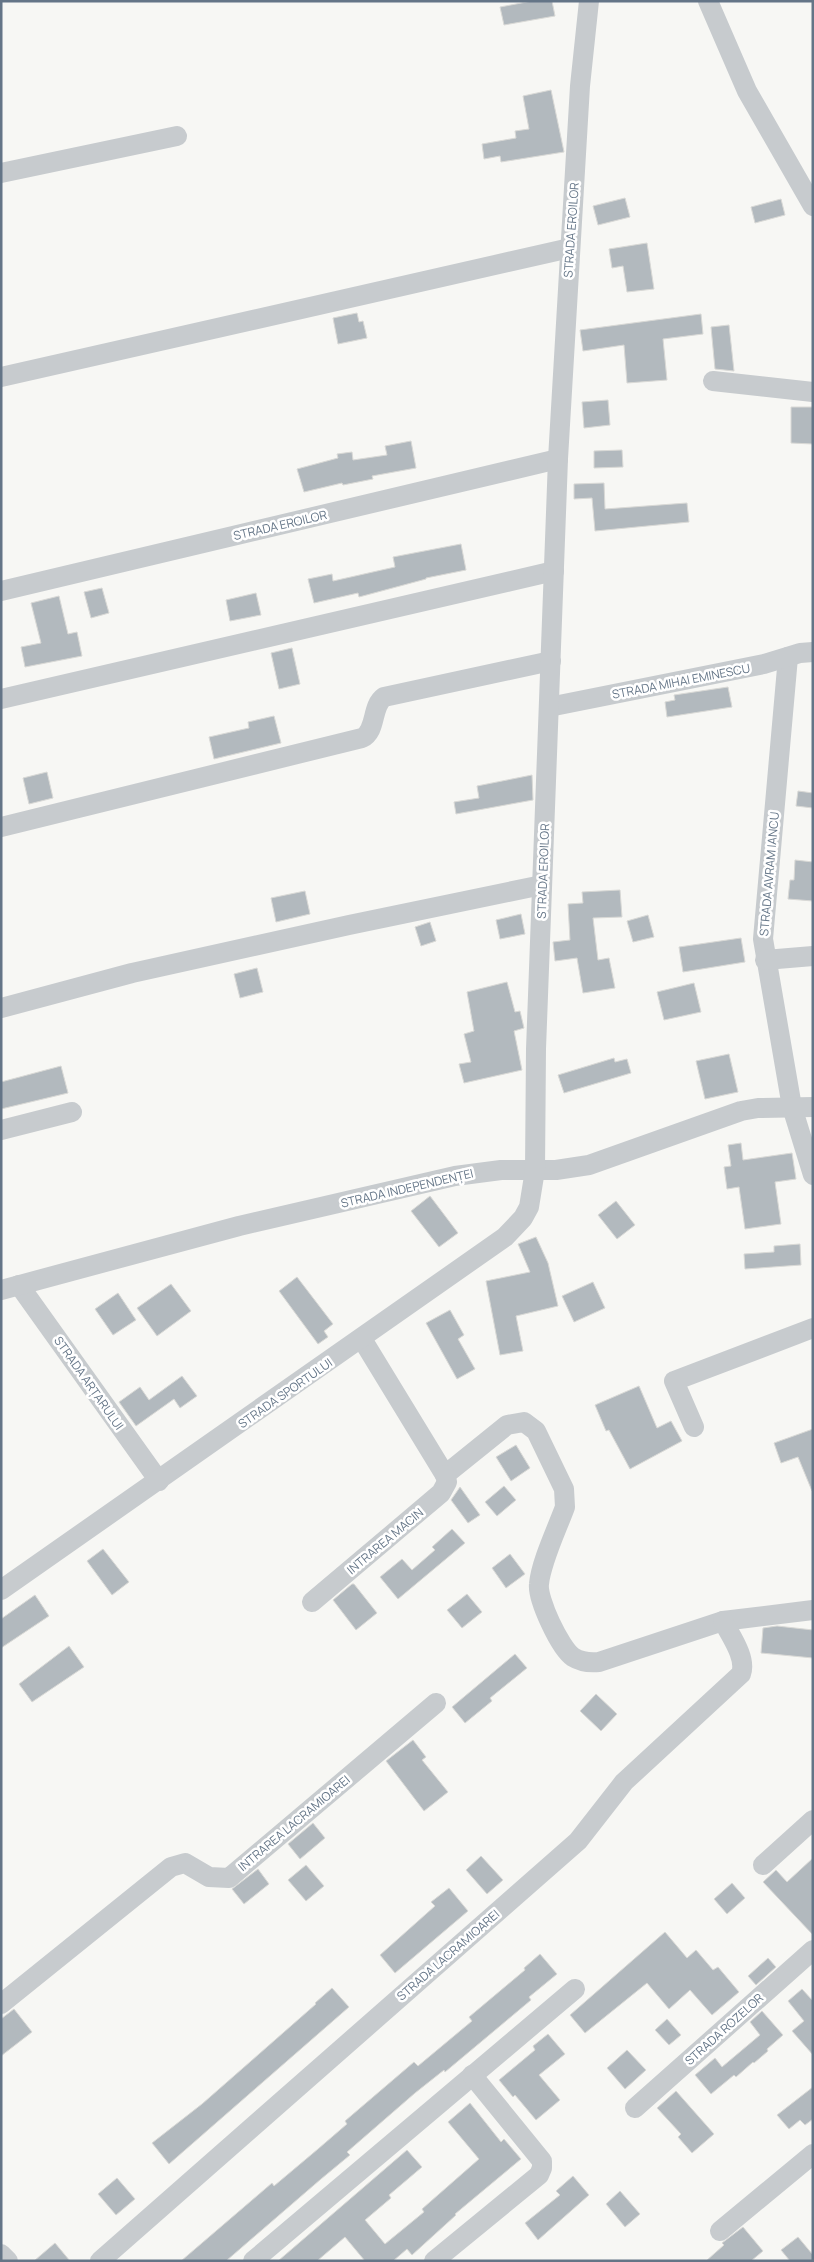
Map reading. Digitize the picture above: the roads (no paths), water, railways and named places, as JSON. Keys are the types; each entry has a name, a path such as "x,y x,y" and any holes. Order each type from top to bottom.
{"street":[{"name":"STRADA EROILOR","path":"535,1170 536,1049 558,459 580,86 589,1"},
{"path":"708,1 747,91 813,206"},
{"path":"1,173 177,136"},
{"path":"1,377 570,248"},
{"path":"713,381 813,392"},
{"name":"STRADA EROILOR","path":"1,591 558,459"},
{"path":"1,699 554,571"},
{"name":"STRADA MIHAI EMINESCU","path":"549,707 813,652"},
{"name":"STRADA AVRAM IANCU","path":"788,657 763,939 792,1107 813,1175"},
{"path":"1,827 362,738 368,733 379,702 384,697 551,661"},
{"path":"1,1008 132,973 542,885"},
{"path":"766,960 813,956"},
{"name":"STRADA INDEPENDENȚEI","path":"10,1288 239,1226 455,1176 501,1170 556,1170 589,1165 741,1110 813,1107"},
{"path":"1,1130 72,1112"},
{"name":"STRADA SPORTULUI","path":"1,1590 505,1238 515,1228 529,1207 535,1170"},
{"name":"STRADA ARȚARULUI","path":"10,1288 159,1481"},
{"path":"694,1427 674,1381 813,1328"},
{"path":"362,1339 444,1475 507,1424 524,1422 536,1431 566,1497 565,1507 540,1577 539,1596 564,1649 572,1656 590,1663 599,1662 723,1621 813,1610"},
{"name":"INTRAREA MACIN","path":"312,1602 441,1493 447,1482 444,1475"},
{"name":"STRADA LACRAMIOAREI","path":"100,2261 578,1841 624,1782 741,1674 743,1668 739,1652 723,1621"},
{"name":"INTRAREA LACRAMIOAREI","path":"1,2004 171,1867 185,1863 210,1877 229,1878 436,1704"},
{"path":"762,1865 813,1820"},
{"name":"STRADA ROZELOR","path":"635,2108 813,1950"},
{"path":"253,2261 575,1989"},
{"path":"434,2261 539,2175 542,2168 542,2161 472,2076"},
{"path":"720,2231 813,2154"},
{"path":"1,2254 8,2261"}]}
